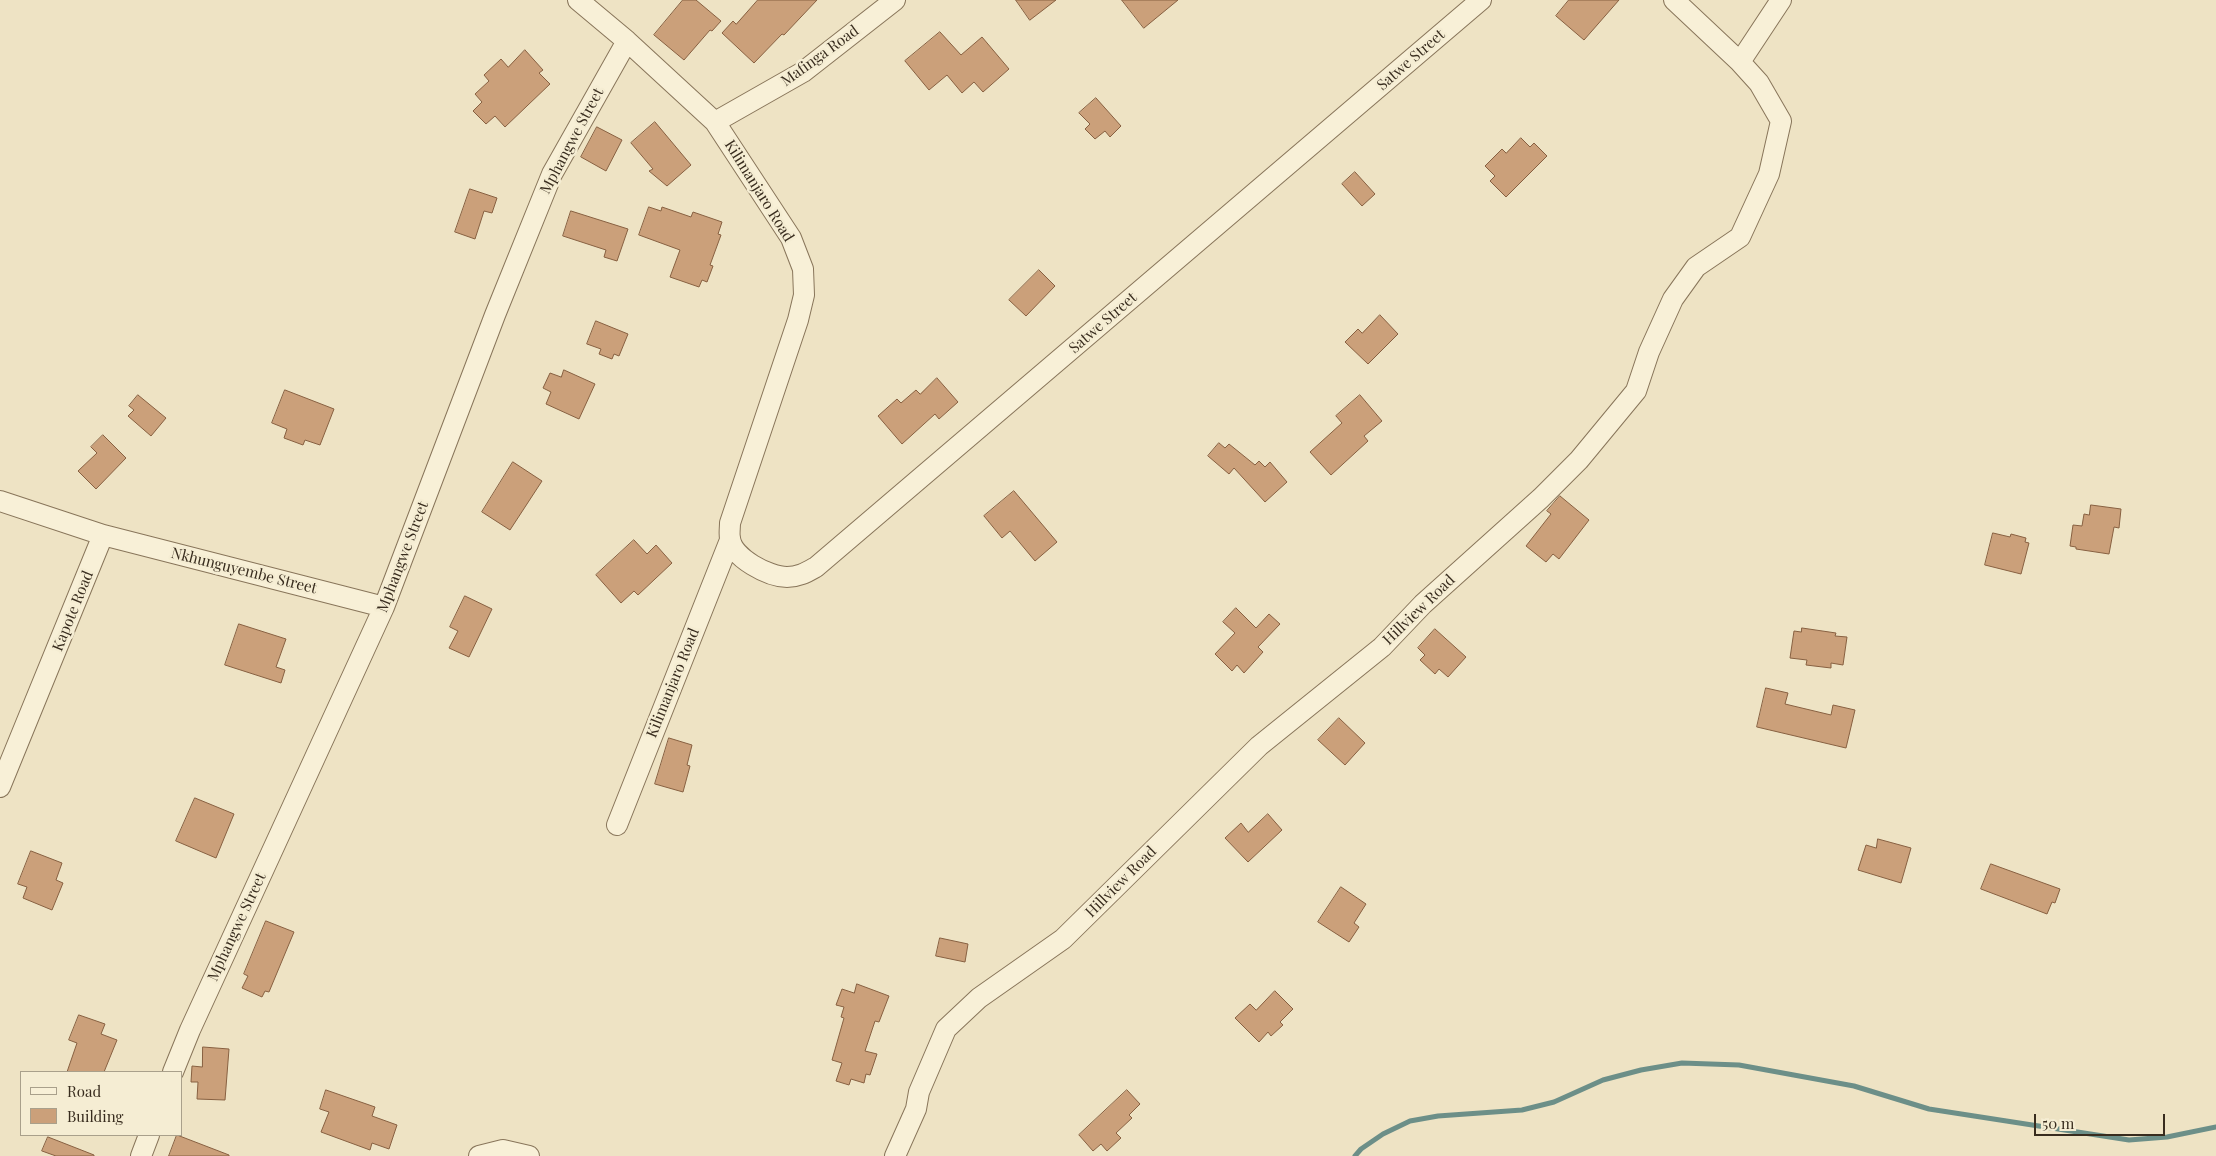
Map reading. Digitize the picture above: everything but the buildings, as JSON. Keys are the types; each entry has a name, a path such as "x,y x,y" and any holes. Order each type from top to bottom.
{"street":[{"name":"Kilimanjaro Road","path":"578,0 627,41 715,122 791,238 802,269 804,295 798,320 730,532 617,825"},
{"name":"Mafinga Road","path":"715,122 803,72 895,0"},
{"name":"Satwe Street","path":"730,532 738,555 756,568 786,577 802,575 816,566 1481,0"},
{"path":"1674,0 1740,62 1781,0"},
{"name":"Mphangwe Street","path":"173,1071 190,1030 384,607 495,315 552,174 627,41"},
{"name":"Hillview Road","path":"895,1156 916,1109 919,1092 946,1030 979,998 1063,939 1259,746 1382,647 1423,604 1542,498 1579,460 1636,390 1649,352 1673,299 1696,267 1740,237 1769,174 1781,121 1759,83 1740,62"},
{"path":"0,501 103,535"},
{"name":"Nkhunguyembe Street","path":"103,535 384,607"},
{"name":"Kapote Road","path":"0,788 103,535"},
{"path":"141,1156 149,1136"},
{"path":"479,1156 503,1150 529,1156"}],"waterway":[{"path":"1355,1156 1361,1149 1383,1134 1410,1121 1438,1116 1522,1110 1554,1102 1603,1080 1641,1070 1682,1063 1739,1065 1854,1086 1929,1109 2129,1140 2167,1137 2216,1127"}]}
